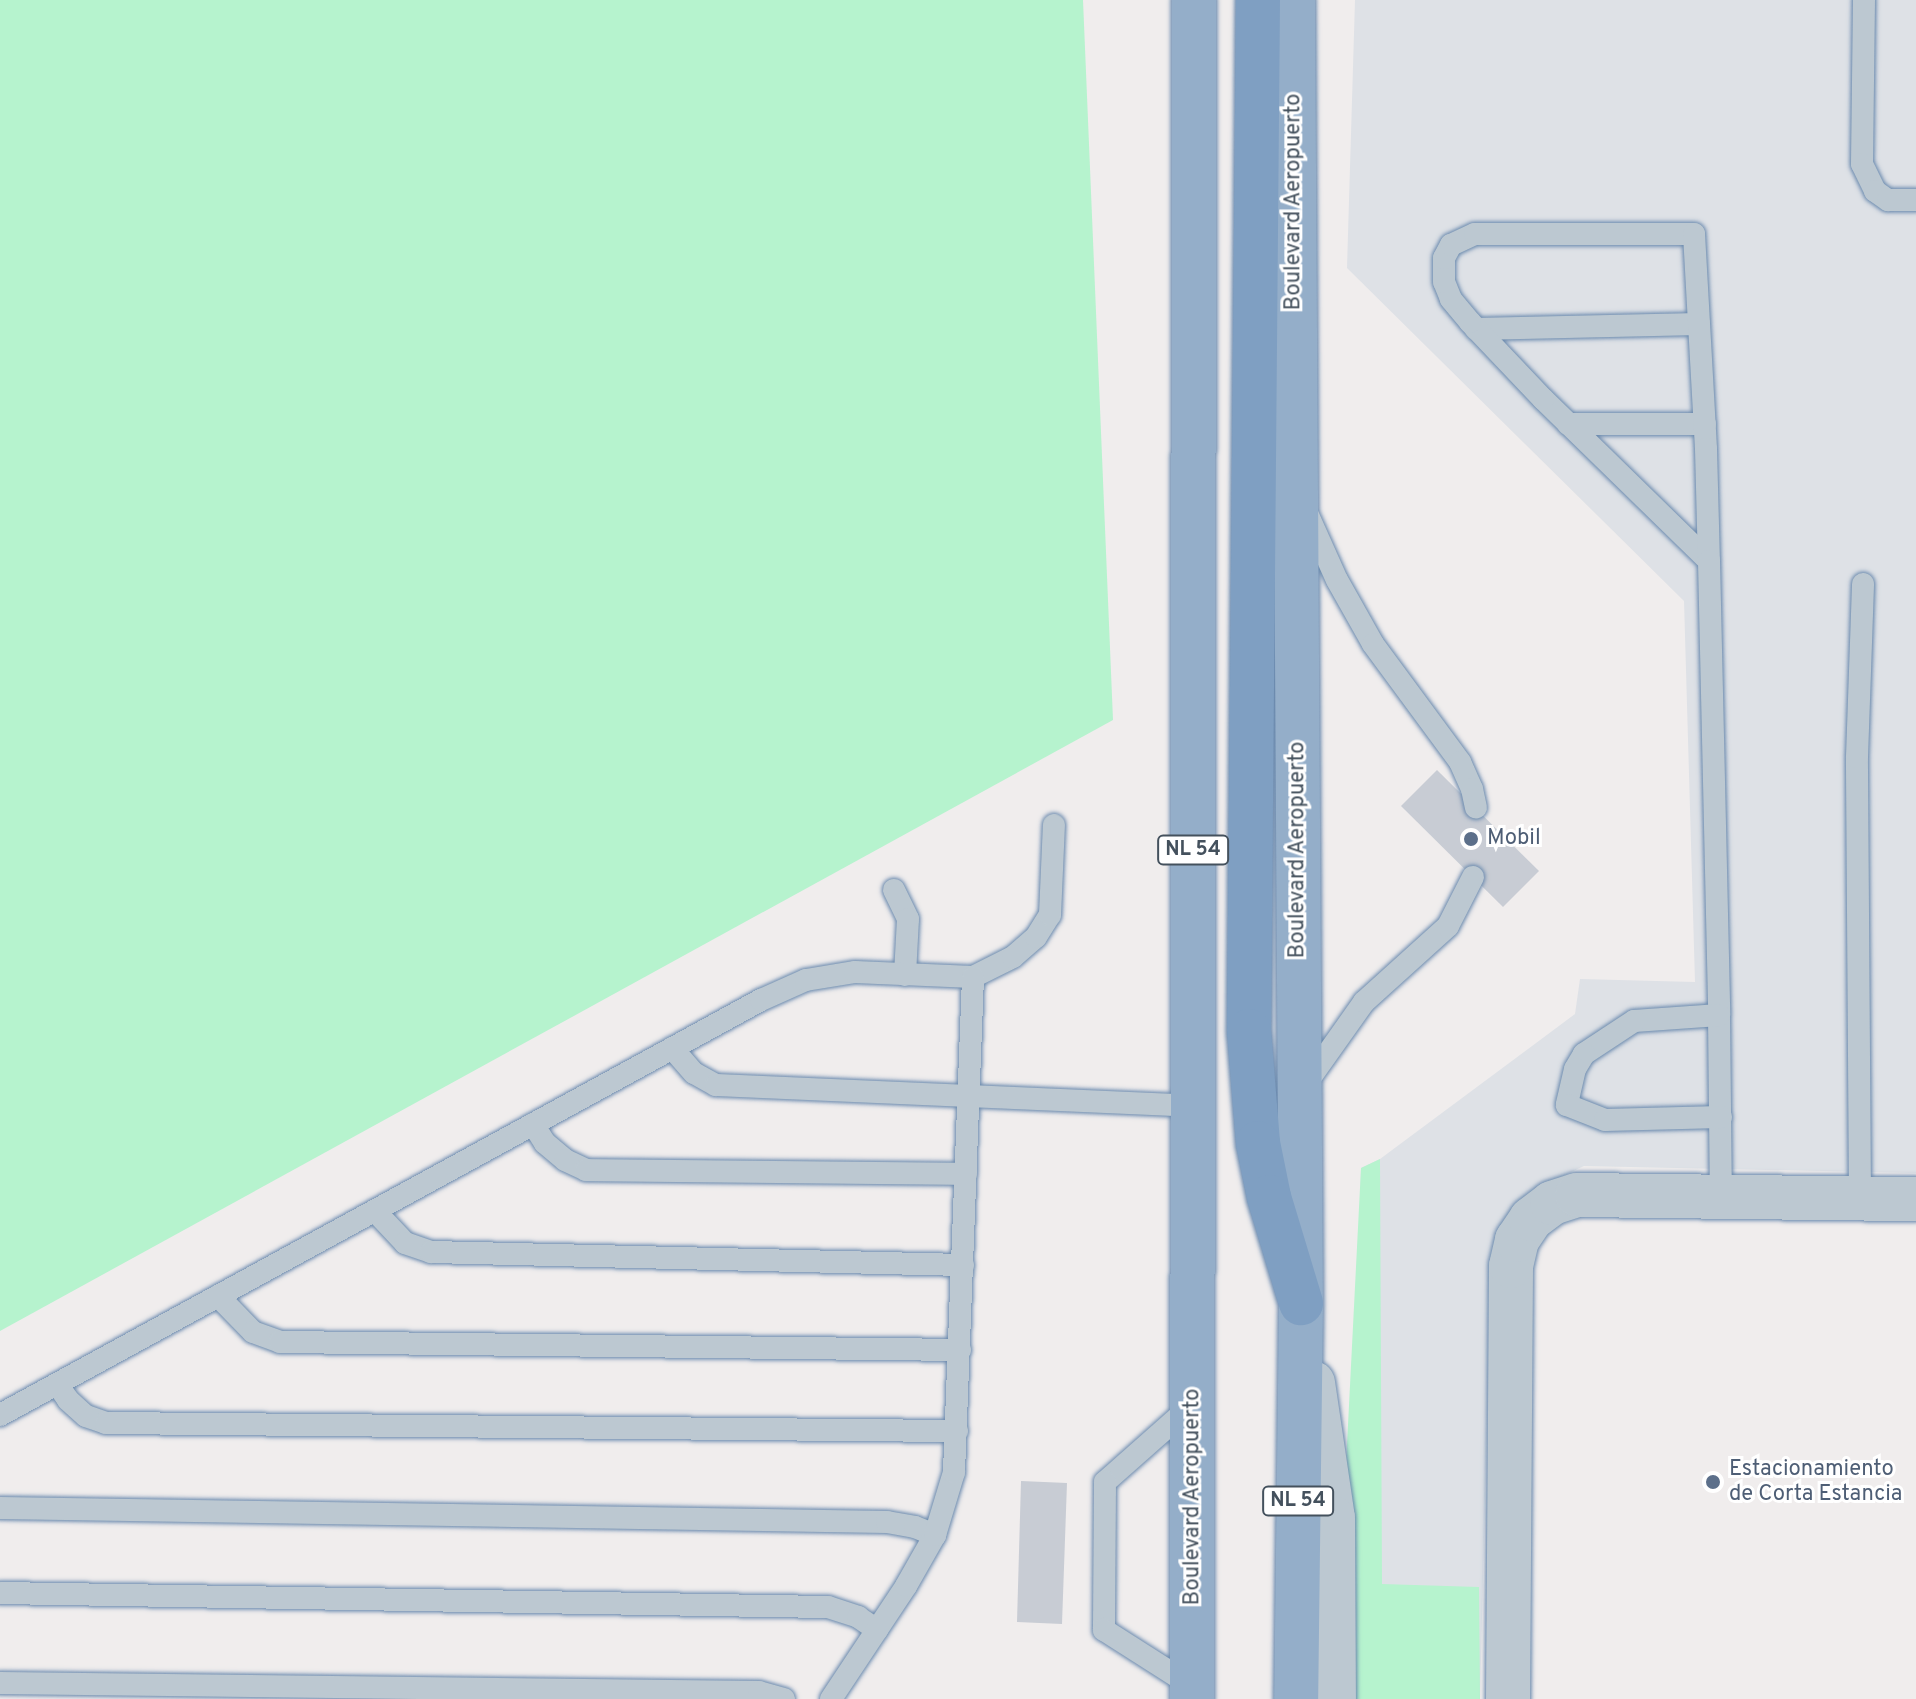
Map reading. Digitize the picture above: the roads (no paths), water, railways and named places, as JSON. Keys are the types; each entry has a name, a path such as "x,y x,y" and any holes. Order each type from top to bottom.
{"highway":[{"name":"Boulevard Aeropuerto","path":"1192,1692 1194,0"},
{"path":"1258,0 1249,1031 1258,1143 1269,1197 1301,1303"},
{"name":"Boulevard Aeropuerto","path":"1293,0 1301,1303 1296,1699"}],"street":[{"path":"1508,1699 1511,1266 1517,1240 1531,1219 1552,1203 1577,1195 1916,1199"},
{"path":"1301,1303 1333,1518 1334,1699"}],"lane":[{"path":"1864,0 1862,164 1875,191 1888,200 1916,200"},
{"path":"1709,561 1568,424 1451,299 1444,282 1444,258 1451,245 1475,234 1694,234 1709,561 1721,1196"},
{"path":"1476,329 1699,324"},
{"path":"1568,424 1705,424"},
{"path":"1296,486 1348,602 1373,644 1460,762 1472,789 1476,808"},
{"path":"1860,1199 1857,757 1863,584"},
{"path":"0,1415 672,1048 806,980 855,972 973,977 1013,957 1036,937 1050,915 1054,825"},
{"path":"1300,1096 1318,1063 1364,1002 1448,926 1473,877"},
{"path":"894,890 908,919 905,975"},
{"path":"831,1699 935,1535 954,1472 973,977"},
{"path":"1719,1015 1634,1021 1584,1054 1575,1069 1567,1105 1605,1120 1721,1117"},
{"path":"672,1048 694,1073 716,1085 1193,1106"},
{"path":"533,1124 545,1143 565,1160 586,1170 966,1174"},
{"path":"375,1211 405,1243 431,1252 963,1265"},
{"path":"218,1296 228,1311 253,1332 280,1342 960,1350"},
{"path":"57,1384 68,1400 86,1416 106,1423 957,1431"},
{"path":"1192,1692 1104,1630 1104,1615 1105,1482 1193,1404"},
{"path":"0,1508 887,1522 915,1527 935,1535"},
{"path":"0,1593 828,1607 858,1617 877,1630"},
{"path":"0,1683 759,1692 784,1699"}],"place":[{"name":"Mobil","path":"1471,839"},
{"name":"Estacionamiento de Corta Estancia","path":"1713,1482"}]}
